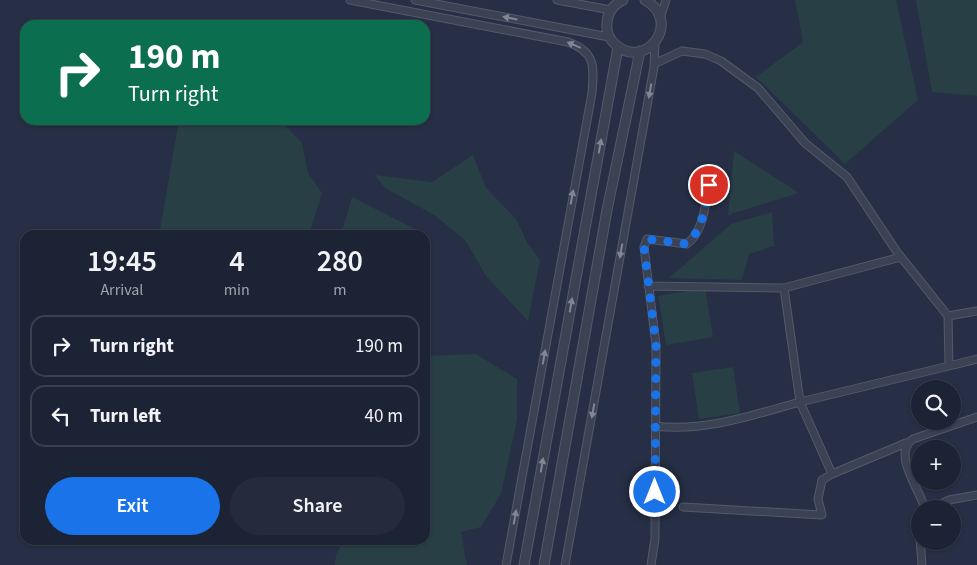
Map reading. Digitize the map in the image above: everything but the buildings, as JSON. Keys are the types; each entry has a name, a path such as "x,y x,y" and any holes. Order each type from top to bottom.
{"street":[{"path":"350,0 568,42 584,50 591,60 592,92 506,565"},
{"path":"415,0 609,37"},
{"path":"557,0 611,10"},
{"path":"623,0 611,10 606,28 609,37 618,46 631,52 640,51 655,42"},
{"path":"565,565 654,64 655,42 659,35 660,18 666,0"},
{"path":"647,1 657,10 660,18"},
{"path":"524,565 618,46"},
{"path":"544,565 607,210 640,51"},
{"path":"654,64 682,51 705,54 721,61 742,75 776,107 805,143 846,177 901,257 948,316 949,366"},
{"path":"651,565 655,540 656,345 644,247 647,239 686,244 692,240 698,231 709,185"},
{"path":"648,286 784,288 901,257"},
{"path":"784,288 800,402 832,474"},
{"path":"948,316 977,311"},
{"path":"655,426 670,428 713,425 977,359"},
{"path":"683,507 822,515 818,499 822,480 906,443 913,438 977,416"},
{"path":"906,443 904,457 922,500"},
{"path":"949,500 977,495"},
{"path":"921,550 922,565"}],"green space":[{"path":"795,0 896,0 918,100 845,164 756,77 803,42"},
{"path":"916,0 977,0 977,96 932,92"},
{"path":"178,125 285,125 302,143 308,173 322,193 311,230 160,230"},
{"path":"734,151 799,193 728,215"},
{"path":"473,155 486,188 516,219 528,244 540,260 528,321 486,276 465,240 434,215 385,188 375,175 432,182"},
{"path":"352,197 417,230 342,230"},
{"path":"772,212 774,246 749,254 742,280 669,278 731,224"},
{"path":"705,288 713,337 666,345 658,296"},
{"path":"476,354 517,379 517,420 501,494 481,527 461,532 467,565 335,565 336,555 341,545 430,545 430,356"},
{"path":"733,367 740,413 699,419 692,373"},
{"path":"20,418 20,501 19,500"}],"route":[{"path":"655,492 656,345 644,247 647,239 686,244 692,240 698,231 709,185"}]}
